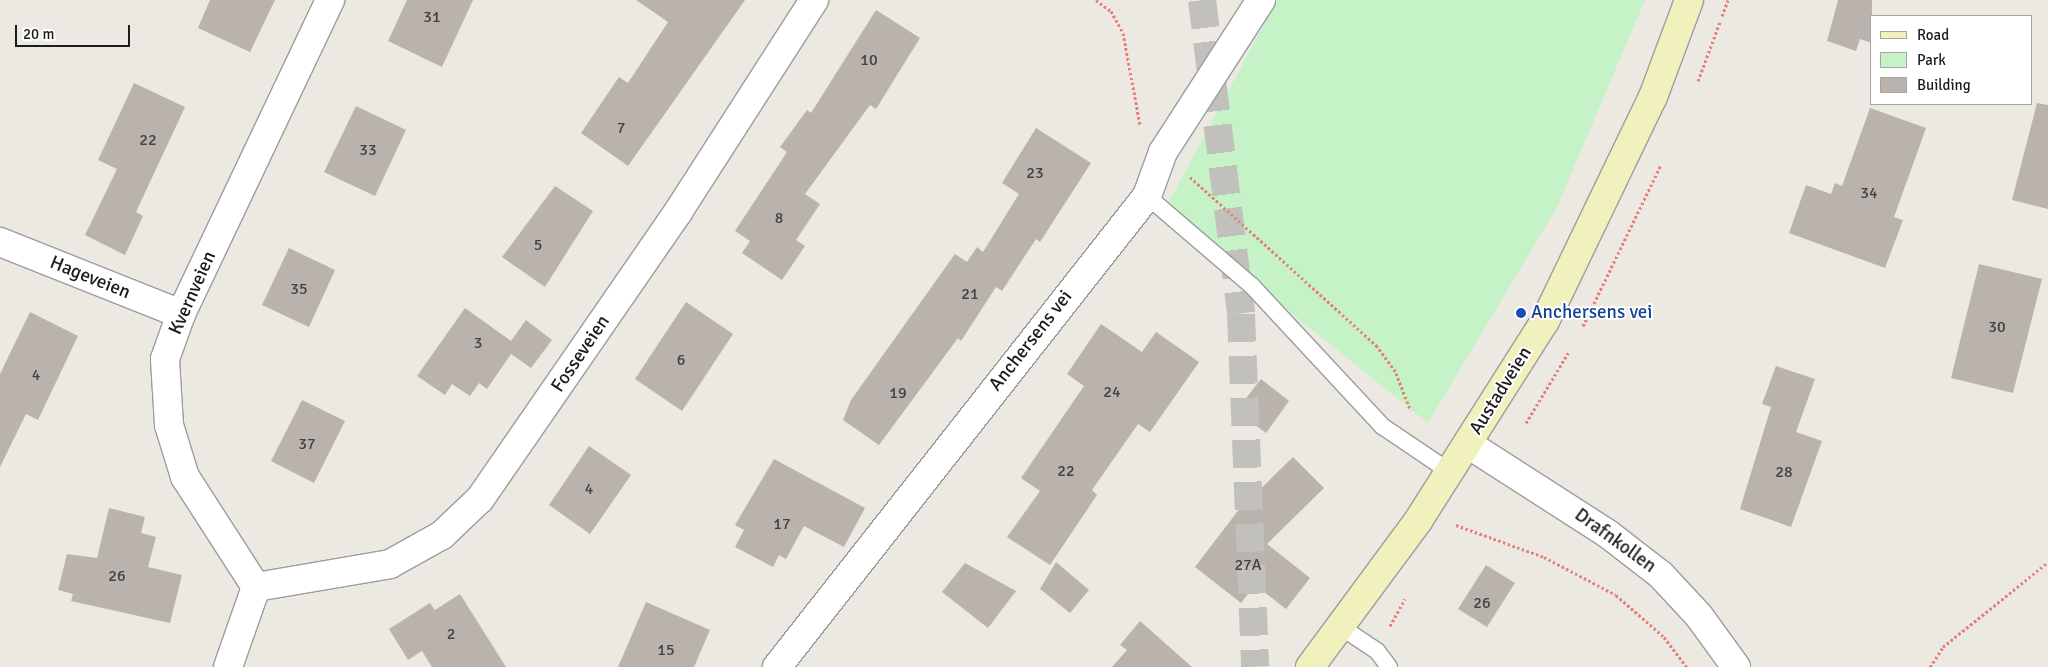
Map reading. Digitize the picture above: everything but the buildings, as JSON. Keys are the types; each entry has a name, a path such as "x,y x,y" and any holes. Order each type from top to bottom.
{"main road":[{"name":"Austadveien","path":"1310,667 1341,627 1450,472 1545,321 1598,217 1653,97 1689,0"}],"street":[{"name":"Kvernveien","path":"256,587 186,477 169,426 165,360 181,314 330,0"},
{"name":"Fosseveien","path":"256,587 390,564 442,535 480,499 678,212 814,0"},
{"name":"Anchersens vei","path":"777,667 1146,196 1162,152 1261,0"},
{"name":"Hageveien","path":"0,242 181,314"},
{"name":"Drafnkollen","path":"1468,444 1608,534 1661,575 1700,616 1736,667"},
{"path":"228,667 256,587"}],"lane":[{"path":"1146,196 1252,286 1382,426 1418,454 1450,472"},
{"path":"1341,627 1377,650 1389,667"}],"path":[{"path":"1096,0 1111,11 1123,33 1132,102 1142,130 1162,152 1376,344 1396,373 1410,409 1418,454"},
{"path":"1450,524 1544,557 1616,595 1664,637 1687,667"},
{"path":"1930,667 1943,647 2048,562"},
{"path":"1377,650 1407,597"}],"green space":[{"path":"1277,0 1645,0 1557,207 1428,423 1164,211"}],"tunnel":[{"path":"1202,0 1241,314 1255,667"}],"place":[{"name":"Anchersens vei","path":"1521,313"}]}
